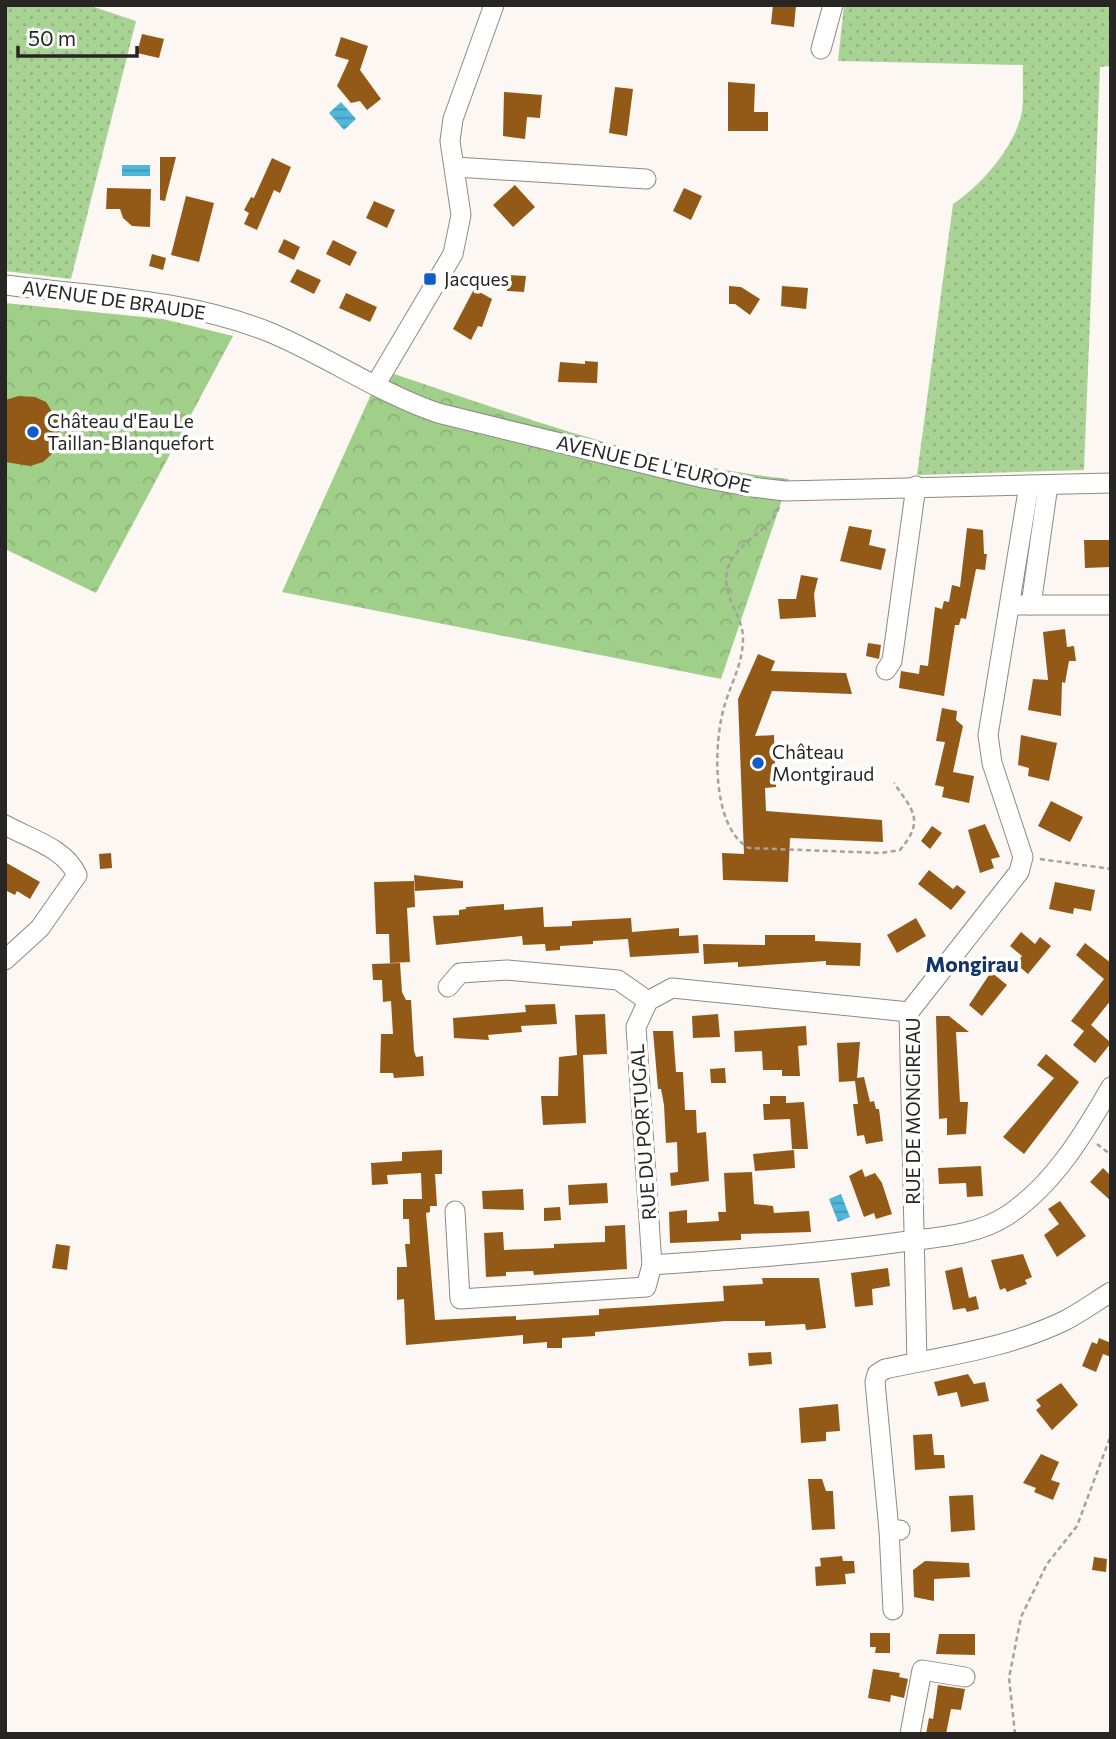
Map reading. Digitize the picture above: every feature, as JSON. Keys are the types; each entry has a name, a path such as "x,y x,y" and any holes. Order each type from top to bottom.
{"street":[{"path":"376,384 453,254 461,215 450,141 453,119 494,5"},
{"path":"821,49 833,5"},
{"path":"454,167 646,179"},
{"name":"AVENUE DE BRAUDE","path":"5,285 203,311 269,332 376,384"},
{"name":"AVENUE DE L'EUROPE","path":"376,384 406,402 438,413 703,478 785,491 1111,483"},
{"path":"1023,856 992,763 988,735 1010,605 1039,485"},
{"path":"1031,605 1039,485"},
{"path":"886,670 892,661 916,486"},
{"path":"1010,605 1111,605"},
{"path":"5,825 59,853 72,864 77,875 67,893 40,928 5,960"},
{"name":"RUE DE MONGIREAU","path":"917,1362 909,1012 1019,872 1023,856"},
{"path":"448,987 460,973 508,970 618,980 648,1002 672,988 909,1012"},
{"name":"RUE DU PORTUGAL","path":"648,1002 636,1027 652,1265"},
{"path":"455,1211 460,1299 646,1287 652,1265 824,1253 966,1233 1010,1214 1048,1180 1078,1142 1111,1087"},
{"path":"893,1610 894,1531 875,1382 877,1374 885,1369 1010,1341 1064,1321 1111,1292"},
{"path":"910,1734 922,1670 965,1677"}],"path":[{"path":"785,491 775,518 744,545 727,571 729,602 743,635 742,663 724,706 719,737 720,805 739,842 749,848 880,853 900,850 914,834 915,816 894,783"},
{"path":"1023,856 1111,869"},
{"path":"1015,1734 1009,1678 1021,1617 1047,1564 1077,1527 1111,1435"}],"green space":[{"path":"5,5 88,5 136,21 71,279 5,271"},
{"path":"844,5 1111,5 1111,66 1100,67 1084,470 917,475 953,204 993,167 1009,144 1020,120 1023,65 838,61"},
{"path":"5,303 163,319 233,336 96,593 5,549"},
{"path":"382,370 582,436 633,450 736,472 789,479 721,679 282,592"}],"water":[{"path":"341,102 356,119 344,130 329,113"},
{"path":"122,165 150,165 150,176 122,176"},
{"path":"841,1194 850,1217 838,1222 829,1199"}],"building":[{"path":"773,5 796,5 794,27 771,24"},
{"path":"142,34 164,39 159,58 137,53"},
{"path":"341,37 368,46 360,70 381,99 367,110 360,101 351,103 337,86 349,60 335,56"},
{"path":"728,82 755,84 754,112 768,112 768,131 728,131"},
{"path":"615,87 633,89 627,136 609,133"},
{"path":"504,92 542,95 540,118 527,117 525,139 503,136"},
{"path":"160,157 176,157 165,201 160,200"},
{"path":"272,158 291,167 280,193 274,190 257,230 244,224 249,213 244,210 251,197 254,198"},
{"path":"515,185 535,207 513,227 493,205"},
{"path":"107,188 151,189 150,227 132,226 123,218 120,209 106,209"},
{"path":"684,188 702,196 691,220 673,211"},
{"path":"186,196 214,203 199,262 171,255"},
{"path":"374,201 395,210 387,228 366,218"},
{"path":"284,239 300,247 294,260 278,252"},
{"path":"333,240 357,252 350,266 326,254"},
{"path":"152,254 166,258 163,270 149,266"},
{"path":"297,269 321,280 314,294 290,282"},
{"path":"508,275 526,276 524,292 507,291"},
{"path":"729,286 741,287 760,299 750,315 735,304 729,304"},
{"path":"782,286 808,288 806,309 781,306"},
{"path":"474,289 492,299 482,327 478,326 471,340 453,329"},
{"path":"346,293 377,307 370,322 339,308"},
{"path":"585,361 598,362 597,383 558,382 560,362 585,364"},
{"name":"Château d'Eau Le Taillan-Blanquefort","path":"19,396 35,397 46,402 59,423 59,439 53,453 43,462 30,466 5,462 5,400"},
{"path":"849,526 872,530 869,545 886,549 881,570 840,561"},
{"path":"967,528 983,530 984,554 987,554 985,570 976,569 966,619 961,618 959,625 955,625 944,696 899,688 901,671 919,674 920,665 928,666 935,607 942,609 944,601 949,602 952,585 960,587"},
{"path":"1084,540 1111,540 1111,567 1085,568"},
{"path":"801,575 818,578 814,594 816,617 780,619 778,599 796,599"},
{"path":"1065,629 1067,647 1074,646 1076,661 1069,661 1065,683 1062,682 1061,716 1028,710 1033,679 1048,680 1043,632"},
{"path":"868,643 881,645 879,659 866,656"},
{"path":"758,654 775,661 771,671 846,673 852,694 772,691 755,736 774,735 776,787 765,788 766,811 882,820 883,842 790,838 788,882 723,880 722,853 744,854 738,699"},
{"path":"942,708 957,711 956,720 963,726 953,772 974,776 969,803 942,797 944,787 935,785 945,742 936,741"},
{"path":"1021,735 1057,743 1049,781 1028,776 1029,768 1018,765"},
{"path":"1051,801 1083,817 1070,842 1038,826"},
{"path":"985,824 1000,857 991,859 994,868 980,873 968,830"},
{"path":"932,826 942,833 930,849 921,841"},
{"path":"111,853 112,868 100,869 99,854"},
{"path":"5,862 40,882 30,899 17,891 15,895 5,890"},
{"path":"929,870 953,889 957,885 966,892 951,910 918,884"},
{"path":"414,875 463,881 463,888 415,891"},
{"path":"414,881 415,907 407,908 410,962 390,963 389,934 376,934 374,882"},
{"path":"1055,882 1095,890 1091,911 1074,908 1073,914 1049,909"},
{"path":"504,904 504,910 543,907 544,927 572,926 572,921 631,918 632,932 679,928 679,936 698,935 699,953 630,957 628,939 593,941 593,944 560,946 560,950 546,951 545,944 523,945 522,936 436,945 433,916 459,915 459,910 466,907"},
{"path":"916,918 926,936 897,953 887,935"},
{"path":"1021,932 1035,944 1040,937 1051,946 1028,974 1016,964 1022,956 1010,946"},
{"path":"765,935 815,935 815,941 861,943 860,966 826,965 826,961 738,967 738,962 704,964 703,944 765,945"},
{"path":"1085,943 1111,963 1111,1000 1091,1025 1111,1043 1095,1063 1073,1045 1084,1031 1071,1021 1104,979 1076,955"},
{"path":"400,963 402,992 406,1000 411,1000 414,1051 416,1057 423,1056 424,1076 394,1078 393,1073 380,1073 381,1034 393,1034 391,1001 383,1002 382,980 373,980 372,964"},
{"path":"991,972 1007,985 982,1016 969,1005"},
{"path":"555,1004 557,1024 521,1026 522,1032 488,1035 489,1040 454,1038 453,1018 526,1012 525,1005"},
{"path":"605,1014 607,1054 583,1055 586,1123 543,1125 541,1096 558,1096 559,1057 577,1055 575,1015"},
{"path":"718,1014 720,1037 693,1038 692,1016"},
{"path":"936,1016 949,1016 969,1032 956,1032 960,1102 968,1102 966,1134 947,1135 947,1118 939,1119"},
{"path":"806,1026 807,1045 798,1046 800,1076 782,1076 782,1070 763,1070 762,1051 735,1052 734,1031"},
{"path":"653,1031 673,1031 676,1072 683,1072 685,1110 696,1110 697,1133 706,1132 709,1181 671,1186 670,1173 678,1172 677,1142 666,1143 664,1105 661,1089 658,1089"},
{"path":"860,1042 857,1078 864,1077 870,1102 874,1101 876,1109 879,1109 883,1141 866,1144 864,1135 857,1136 853,1104 858,1104 855,1081 839,1082 837,1043"},
{"path":"1046,1054 1079,1082 1024,1154 1003,1137 1054,1078 1037,1065"},
{"path":"725,1068 726,1083 711,1083 710,1069"},
{"path":"770,1096 786,1096 786,1103 804,1102 808,1149 792,1149 790,1119 764,1120 763,1104 770,1104"},
{"path":"442,1150 442,1174 435,1174 437,1206 430,1206 430,1212 426,1213 435,1320 516,1316 516,1320 599,1315 599,1309 724,1301 723,1286 763,1284 762,1278 819,1278 826,1328 806,1330 805,1324 765,1326 765,1321 726,1321 595,1332 595,1336 562,1338 562,1348 547,1348 547,1342 523,1344 523,1335 406,1345 404,1299 397,1300 397,1267 407,1267 405,1244 410,1244 409,1219 403,1219 403,1199 422,1199 421,1173 387,1175 388,1184 372,1185 371,1163 402,1161 402,1152"},
{"path":"794,1150 795,1168 755,1171 753,1154"},
{"path":"981,1166 983,1196 967,1197 966,1183 939,1184 938,1168"},
{"path":"1103,1168 1111,1176 1111,1201 1090,1182"},
{"path":"862,1169 865,1177 875,1173 882,1183 892,1214 876,1219 874,1213 864,1217 849,1176"},
{"path":"752,1172 754,1204 773,1206 774,1213 809,1211 811,1232 741,1234 741,1240 670,1243 669,1212 687,1210 687,1223 719,1221 718,1212 726,1212 724,1173"},
{"path":"607,1183 608,1203 569,1205 568,1185"},
{"path":"523,1189 524,1210 483,1209 482,1191"},
{"path":"1060,1201 1086,1236 1057,1257 1044,1235 1059,1224 1048,1209"},
{"path":"560,1207 561,1220 544,1221 544,1208"},
{"path":"625,1225 627,1269 534,1275 533,1271 506,1272 506,1276 486,1277 484,1233 503,1232 504,1250 554,1248 554,1244 605,1242 605,1226"},
{"path":"56,1244 70,1246 67,1270 52,1268"},
{"path":"1023,1254 1032,1277 1025,1280 1027,1284 1007,1292 1005,1288 1000,1290 991,1260"},
{"path":"962,1267 969,1298 976,1296 979,1309 967,1312 965,1308 953,1310 945,1271"},
{"path":"888,1268 890,1286 872,1289 873,1305 855,1307 851,1273"},
{"path":"1099,1338 1111,1343 1111,1357 1103,1354 1096,1372 1082,1366 1092,1342 1097,1344"},
{"path":"771,1352 772,1364 749,1366 748,1353"},
{"path":"968,1374 974,1384 985,1382 989,1401 961,1407 957,1392 938,1396 934,1382"},
{"path":"1061,1383 1078,1405 1052,1430 1036,1410 1041,1406 1036,1400"},
{"path":"838,1404 840,1431 826,1432 826,1441 801,1443 799,1408"},
{"path":"932,1434 934,1455 944,1455 945,1468 915,1470 913,1435"},
{"path":"1041,1454 1059,1462 1051,1480 1060,1483 1053,1500 1034,1492 1036,1488 1023,1483"},
{"path":"808,1479 822,1479 826,1491 833,1491 835,1529 812,1530"},
{"path":"973,1495 975,1530 951,1532 949,1496"},
{"path":"842,1556 843,1561 854,1561 855,1573 845,1574 846,1584 816,1586 815,1567 821,1566 820,1558"},
{"path":"1094,1557 1107,1559 1106,1572 1092,1570"},
{"path":"925,1561 969,1563 970,1577 934,1579 934,1601 914,1597 913,1570"},
{"path":"870,1633 890,1633 890,1653 875,1653 876,1647 870,1647"},
{"path":"939,1634 975,1634 975,1655 936,1654"},
{"path":"873,1669 900,1673 899,1677 908,1679 904,1698 891,1695 890,1702 868,1698"},
{"path":"938,1685 965,1689 961,1710 951,1709 946,1734 926,1734 929,1718 933,1719"}],"place":[{"name":"Jacques","path":"430,279"},
{"name":"Château d'Eau Le Taillan-Blanquefort","path":"33,432"},
{"name":"Château Montgiraud","path":"758,763"}],"district":[{"name":"Mongirau","path":"972,965"}]}
